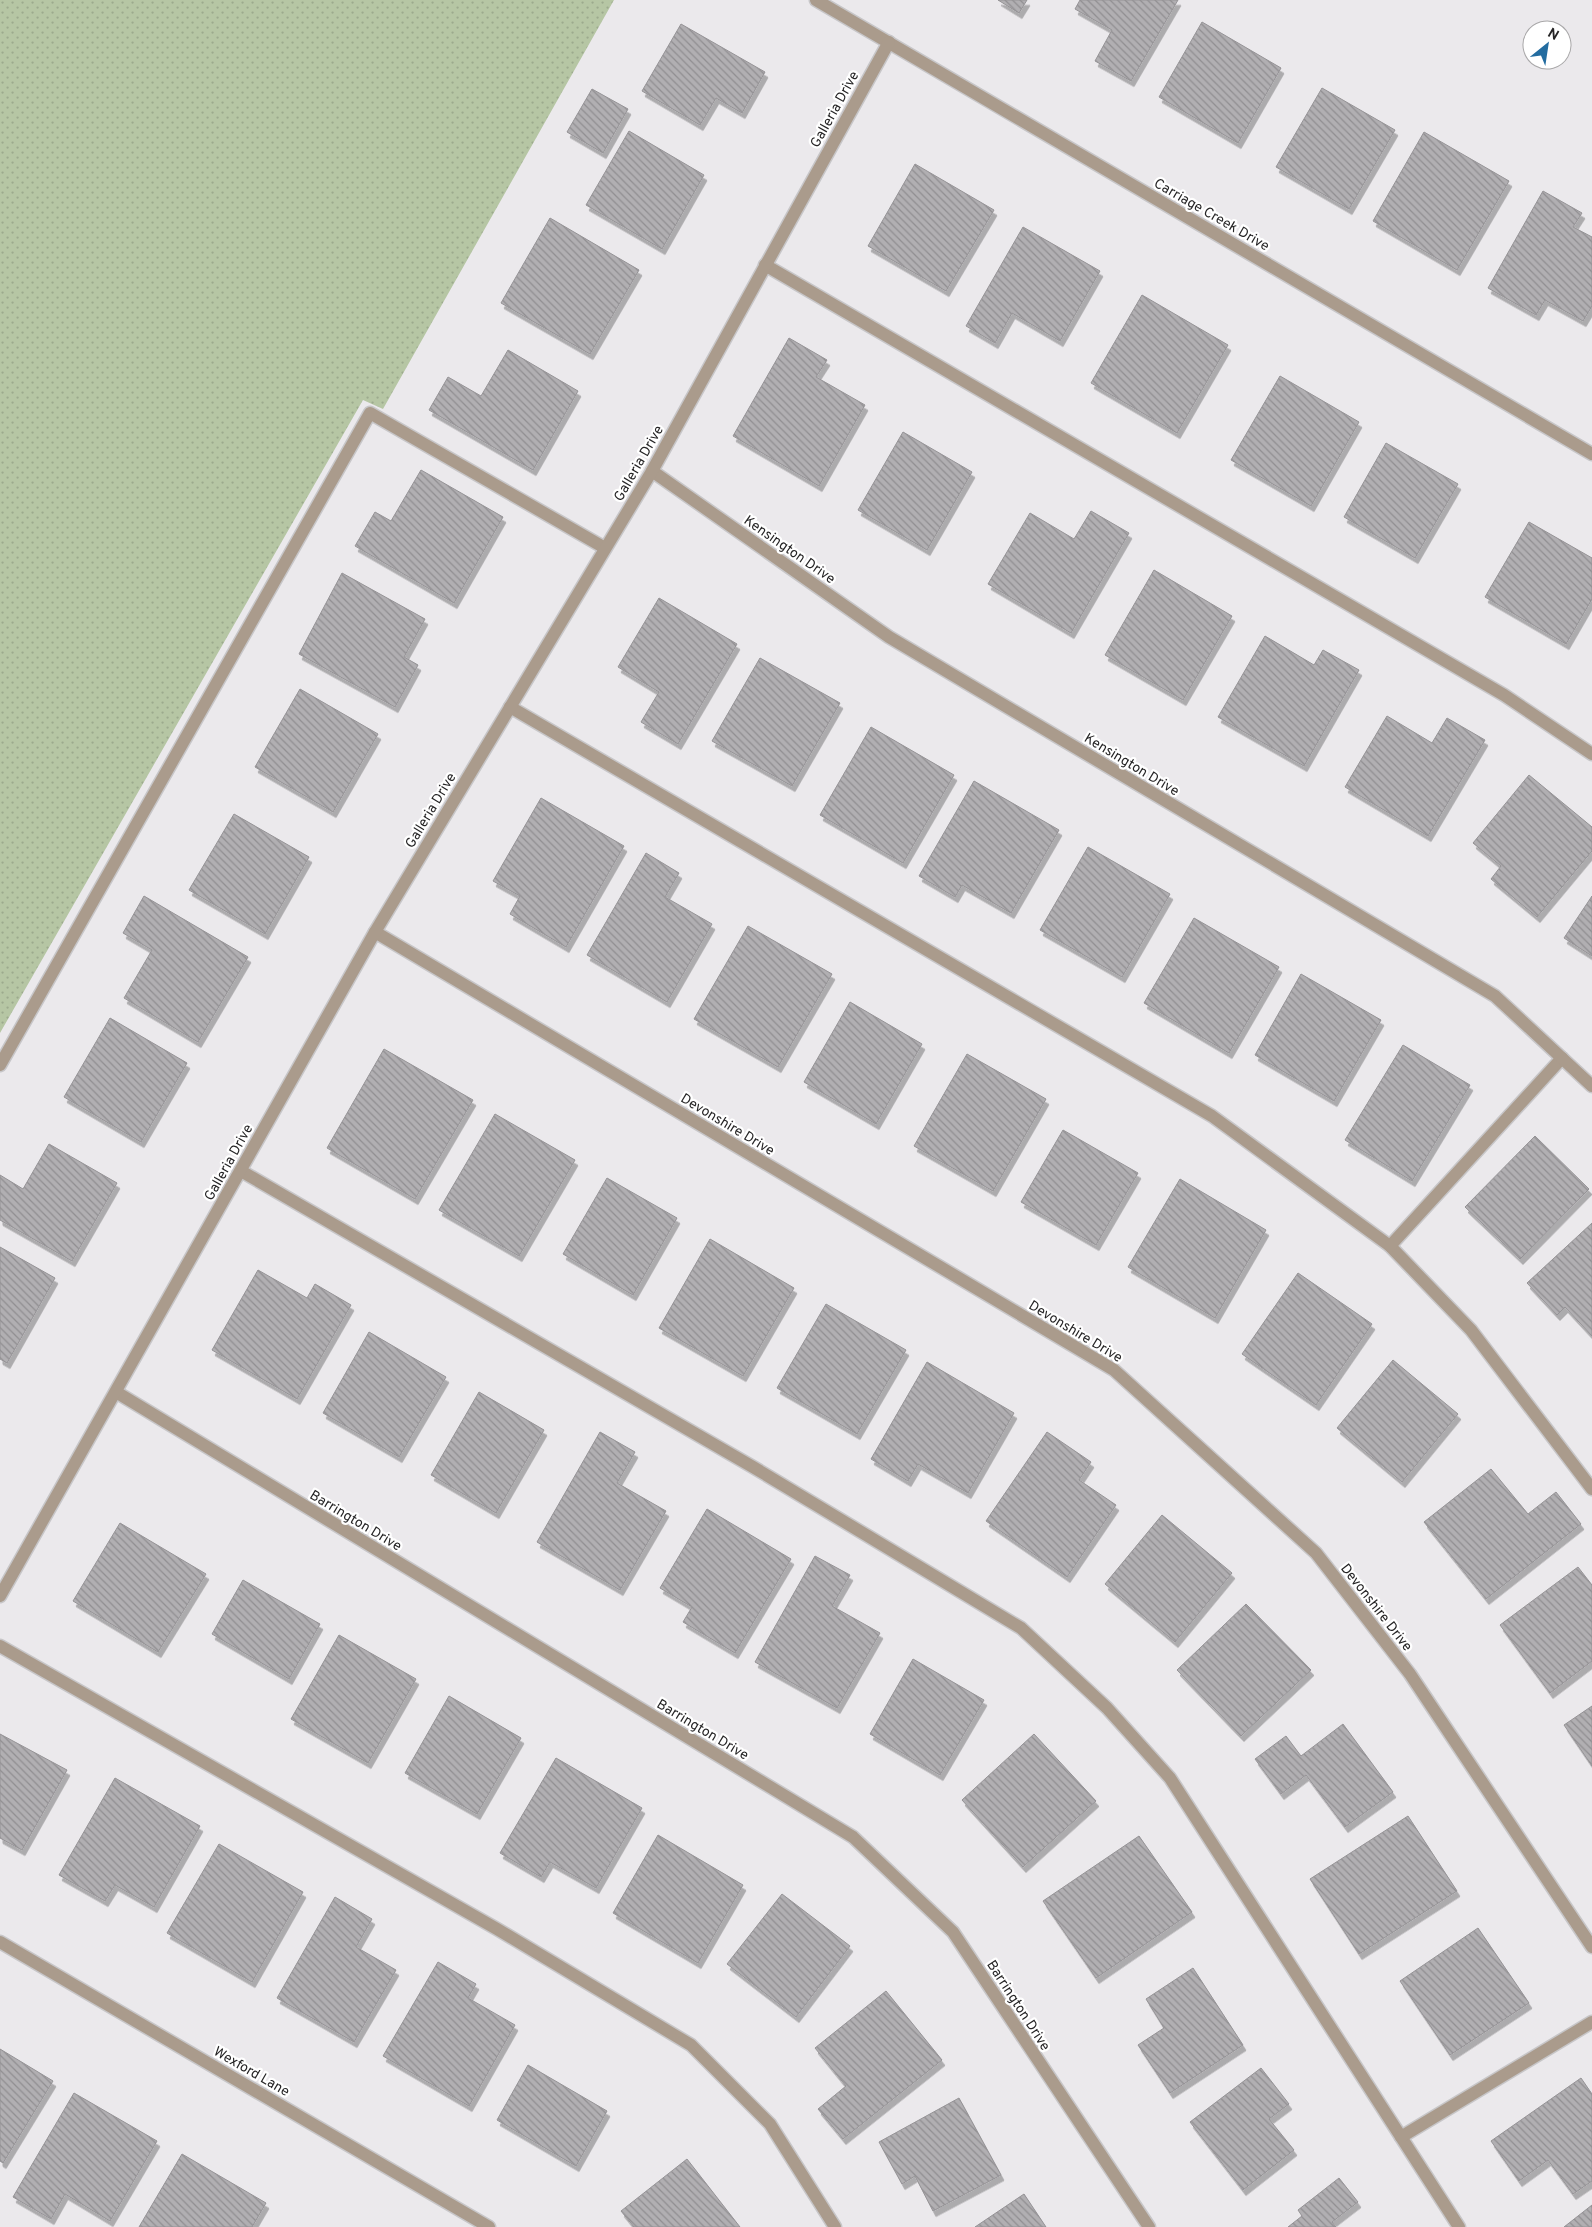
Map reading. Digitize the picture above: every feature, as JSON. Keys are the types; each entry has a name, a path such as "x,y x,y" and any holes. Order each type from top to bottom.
{"street":[{"name":"Carriage Creek Drive","path":"816,0 1592,454"},
{"name":"Galleria Drive","path":"0,1596 375,932 652,471 889,42"},
{"path":"765,265 1504,695 1592,754"},
{"path":"0,1065 370,413 605,548"},
{"name":"Kensington Drive","path":"652,471 889,637 1495,996 1592,1086"},
{"path":"510,707 1212,1116 1390,1246 1471,1330 1592,1489"},
{"name":"Devonshire Drive","path":"375,932 1114,1370 1316,1553 1410,1674 1592,1947"},
{"path":"1390,1246 1562,1058"},
{"path":"241,1170 745,1462 1021,1628 1107,1708 1170,1778 1459,2227"},
{"name":"Barrington Drive","path":"116,1392 853,1837 954,1932 1149,2227"},
{"path":"0,1646 497,1929 690,2045 770,2124 835,2227"},
{"name":"Wexford Lane","path":"0,1942 490,2227"},
{"path":"1401,2137 1592,2022"}],"green space":[{"path":"0,0 614,0 383,409 363,400 0,1033"}],"building":[{"path":"998,0 1027,0 1019,13"},
{"path":"1080,0 1178,0 1131,81 1095,61 1112,30 1075,9"},
{"path":"1202,22 1281,68 1238,143 1159,97"},
{"path":"681,24 765,72 742,113 716,98 700,125 642,91"},
{"path":"1322,88 1395,130 1349,209 1276,167"},
{"path":"592,89 628,109 603,153 567,132"},
{"path":"629,131 704,175 662,249 586,205"},
{"path":"1424,132 1509,181 1457,270 1373,221"},
{"path":"915,164 994,210 946,291 868,246"},
{"path":"1543,191 1582,213 1573,227 1592,237 1592,306 1583,321 1545,300 1536,315 1488,288"},
{"path":"550,218 639,270 590,354 501,303"},
{"path":"1023,227 1100,271 1060,341 1012,313 995,343 966,326"},
{"path":"1142,295 1228,345 1177,433 1091,383"},
{"path":"789,338 827,360 816,377 865,405 819,486 733,436"},
{"path":"508,350 578,391 533,470 429,410 448,377 481,396"},
{"path":"1280,376 1359,422 1311,506 1231,460"},
{"path":"903,432 972,472 927,550 858,510"},
{"path":"1386,443 1458,484 1415,558 1344,517"},
{"path":"421,470 503,517 454,603 355,546 375,512 391,521"},
{"path":"1091,511 1129,533 1071,633 988,584 1030,513 1074,539"},
{"path":"1529,522 1592,558 1592,599 1566,644 1485,597"},
{"path":"1154,570 1232,616 1183,700 1105,655"},
{"path":"342,573 425,619 404,657 418,665 395,707 299,654"},
{"path":"659,598 737,644 678,744 641,722 659,692 618,667"},
{"path":"1265,636 1314,665 1323,650 1359,670 1304,766 1218,717"},
{"path":"760,658 840,703 792,786 712,741"},
{"path":"300,689 378,734 333,812 255,767"},
{"path":"1387,716 1432,743 1447,718 1485,740 1428,836 1345,787"},
{"path":"871,727 954,775 903,863 820,815"},
{"path":"1529,775 1592,827 1592,851 1537,917 1491,879 1501,866 1473,843"},
{"path":"974,781 1059,830 1011,913 962,885 955,897 919,876"},
{"path":"541,798 624,846 566,947 510,914 520,896 493,881"},
{"path":"234,814 309,857 265,934 189,890"},
{"path":"1088,847 1170,894 1122,977 1040,930"},
{"path":"646,853 679,873 665,897 712,924 667,1002 587,955"},
{"path":"144,896 248,957 198,1042 124,998 152,950 123,933"},
{"path":"1592,896 1592,956 1564,938"},
{"path":"1194,918 1279,967 1229,1053 1144,1003"},
{"path":"748,926 832,974 778,1067 694,1019"},
{"path":"1301,974 1381,1020 1334,1101 1255,1055"},
{"path":"850,1002 922,1044 876,1124 804,1082"},
{"path":"110,1018 187,1063 141,1142 64,1097"},
{"path":"1403,1045 1470,1085 1412,1181 1345,1140"},
{"path":"384,1049 473,1100 415,1199 327,1148"},
{"path":"967,1054 1046,1099 993,1191 914,1146"},
{"path":"495,1114 575,1160 519,1256 439,1210"},
{"path":"1063,1130 1138,1173 1096,1245 1021,1202"},
{"path":"1535,1136 1589,1189 1520,1259 1465,1207"},
{"path":"49,1144 117,1183 72,1261 0,1220 0,1175 23,1189"},
{"path":"607,1178 677,1218 633,1295 563,1254"},
{"path":"1180,1179 1266,1230 1215,1318 1128,1267"},
{"path":"1592,1223 1592,1336 1565,1307 1557,1315 1527,1283"},
{"path":"710,1239 794,1288 743,1376 659,1328"},
{"path":"0,1247 55,1278 7,1363 0,1359"},
{"path":"258,1270 307,1298 315,1284 351,1305 297,1399 212,1350"},
{"path":"1298,1273 1372,1324 1316,1405 1242,1354"},
{"path":"826,1304 906,1350 857,1434 777,1388"},
{"path":"369,1332 446,1377 399,1457 323,1413"},
{"path":"1393,1360 1458,1414 1402,1482 1337,1428"},
{"path":"927,1362 1014,1413 968,1493 918,1464 908,1481 871,1459"},
{"path":"479,1392 544,1430 496,1513 431,1475"},
{"path":"600,1432 635,1452 617,1483 666,1511 620,1590 537,1542"},
{"path":"1047,1432 1091,1462 1079,1480 1116,1505 1067,1577 986,1521"},
{"path":"1491,1469 1528,1514 1556,1492 1581,1524 1486,1599 1424,1522"},
{"path":"707,1509 791,1559 735,1653 683,1622 692,1607 660,1588"},
{"path":"1162,1515 1232,1573 1175,1642 1105,1584"},
{"path":"120,1523 206,1574 158,1652 73,1601"},
{"path":"815,1556 850,1575 832,1606 880,1633 837,1708 755,1662"},
{"path":"1578,1567 1592,1585 1592,1661 1550,1693 1500,1625"},
{"path":"243,1580 320,1624 289,1679 212,1634"},
{"path":"1246,1604 1311,1670 1241,1736 1177,1670"},
{"path":"339,1635 416,1679 368,1763 291,1719"},
{"path":"913,1659 984,1700 940,1775 870,1734"},
{"path":"449,1696 521,1738 477,1814 405,1773"},
{"path":"1592,1706 1592,1766 1564,1725"},
{"path":"1343,1724 1393,1792 1345,1827 1306,1775 1281,1794 1255,1759 1286,1736 1301,1756"},
{"path":"0,1734 67,1770 22,1850 0,1838"},
{"path":"1034,1734 1096,1801 1023,1867 962,1800"},
{"path":"556,1758 642,1808 596,1888 550,1862 541,1877 500,1853"},
{"path":"115,1778 200,1826 154,1907 115,1885 105,1901 59,1875"},
{"path":"1408,1816 1457,1891 1359,1954 1310,1879"},
{"path":"658,1835 743,1885 698,1963 613,1913"},
{"path":"1139,1836 1192,1912 1096,1978 1043,1901"},
{"path":"219,1844 303,1892 252,1982 167,1933"},
{"path":"782,1894 850,1946 796,2017 727,1964"},
{"path":"335,1897 372,1919 356,1947 396,1970 354,2042 277,1998"},
{"path":"1478,1928 1529,2003 1450,2055 1400,1981"},
{"path":"438,1962 476,1984 468,1998 515,2025 469,2106 383,2056"},
{"path":"1193,1968 1243,2045 1170,2093 1138,2045 1164,2028 1146,1999"},
{"path":"886,1991 942,2060 843,2139 818,2109 846,2086 815,2048"},
{"path":"0,2049 53,2081 3,2163 0,2161"},
{"path":"528,2065 607,2111 576,2166 497,2120"},
{"path":"1261,2068 1289,2104 1269,2119 1294,2150 1243,2190 1190,2122"},
{"path":"1581,2078 1592,2094 1592,2181 1573,2194 1548,2160 1519,2181 1491,2141"},
{"path":"74,2093 157,2141 110,2221 65,2194 51,2219 13,2197"},
{"path":"959,2098 1001,2175 933,2211 915,2176 902,2184 879,2142"},
{"path":"182,2154 266,2203 252,2227 139,2227"},
{"path":"687,2159 740,2227 634,2227 621,2211"},
{"path":"1339,2178 1358,2202 1332,2222 1336,2227 1288,2227 1302,2216 1298,2210"},
{"path":"1024,2194 1046,2227 975,2227"},
{"path":"1592,2205 1592,2227 1564,2227"}]}
